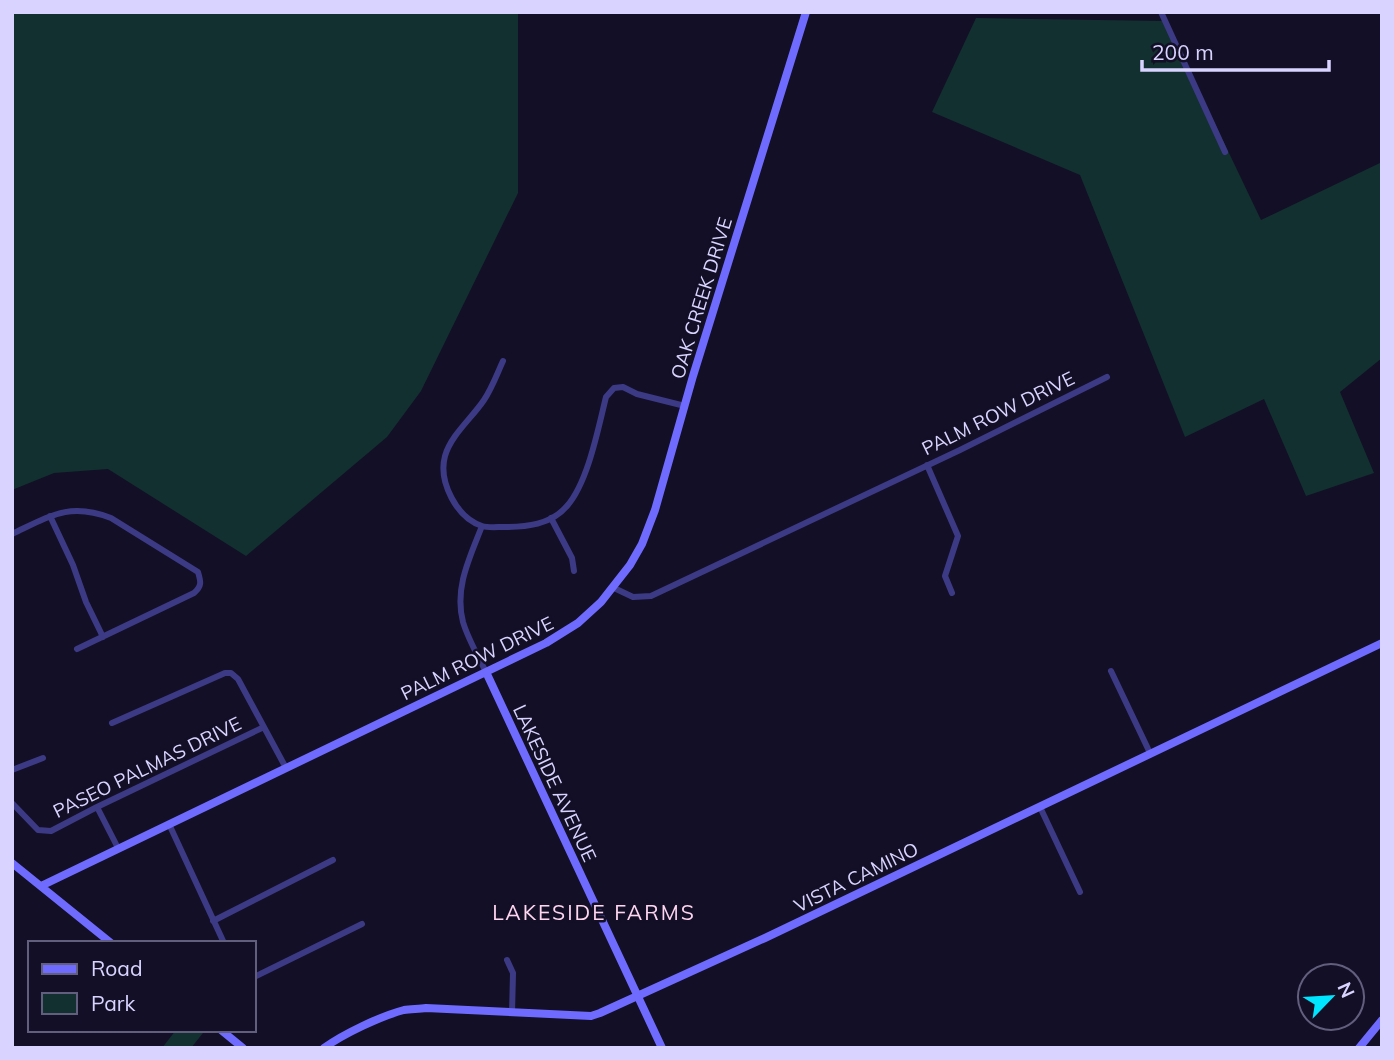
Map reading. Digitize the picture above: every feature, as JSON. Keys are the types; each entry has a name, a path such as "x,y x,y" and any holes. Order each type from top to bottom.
{"street":[{"name":"OAK CREEK DRIVE","path":"614,588 642,544 655,510 806,12"},
{"path":"1161,12 1225,152"},
{"path":"503,361 486,397 453,439 445,456 446,484 451,496 458,508 482,526 537,525 565,508 583,481 606,397 611,390 623,387 637,394 685,406"},
{"name":"PALM ROW DRIVE","path":"41,886 546,643 592,612 614,588 633,597 651,596 1107,377"},
{"path":"928,465 958,536 945,576 952,593"},
{"path":"12,534 50,516 72,510 95,512 111,518 198,572 201,583 194,593 77,649"},
{"path":"50,516 103,637"},
{"path":"551,518 572,558 574,571"},
{"name":"LAKESIDE AVENUE","path":"482,526 460,586 464,624 662,1048"},
{"name":"VISTA CAMINO","path":"324,1048 403,1010 426,1008 591,1016 774,934 1382,643"},
{"path":"1111,671 1150,753"},
{"path":"112,723 228,672 238,678 286,768"},
{"name":"PASEO PALMAS DRIVE","path":"12,803 38,830 51,831 264,727"},
{"path":"12,770 43,758"},
{"path":"97,807 118,848"},
{"path":"1040,807 1080,892"},
{"path":"169,824 223,941"},
{"path":"213,921 332,860"},
{"path":"12,863 109,941"},
{"path":"256,975 362,924"},
{"path":"507,960 513,972 512,1013"},
{"path":"1359,1048 1380,1025"},
{"path":"223,1032 243,1048"}],"green space":[{"path":"12,12 518,12 518,193 421,391 387,437 246,556 108,469 54,473 12,490"},
{"path":"976,18 1166,21 1261,220 1382,162 1382,358 1340,392 1374,473 1306,496 1264,399 1185,437 1080,175 932,112"},
{"path":"174,1032 203,1033 191,1048 162,1048"}],"district":[{"name":"LAKESIDE FARMS","path":"594,912"}]}
